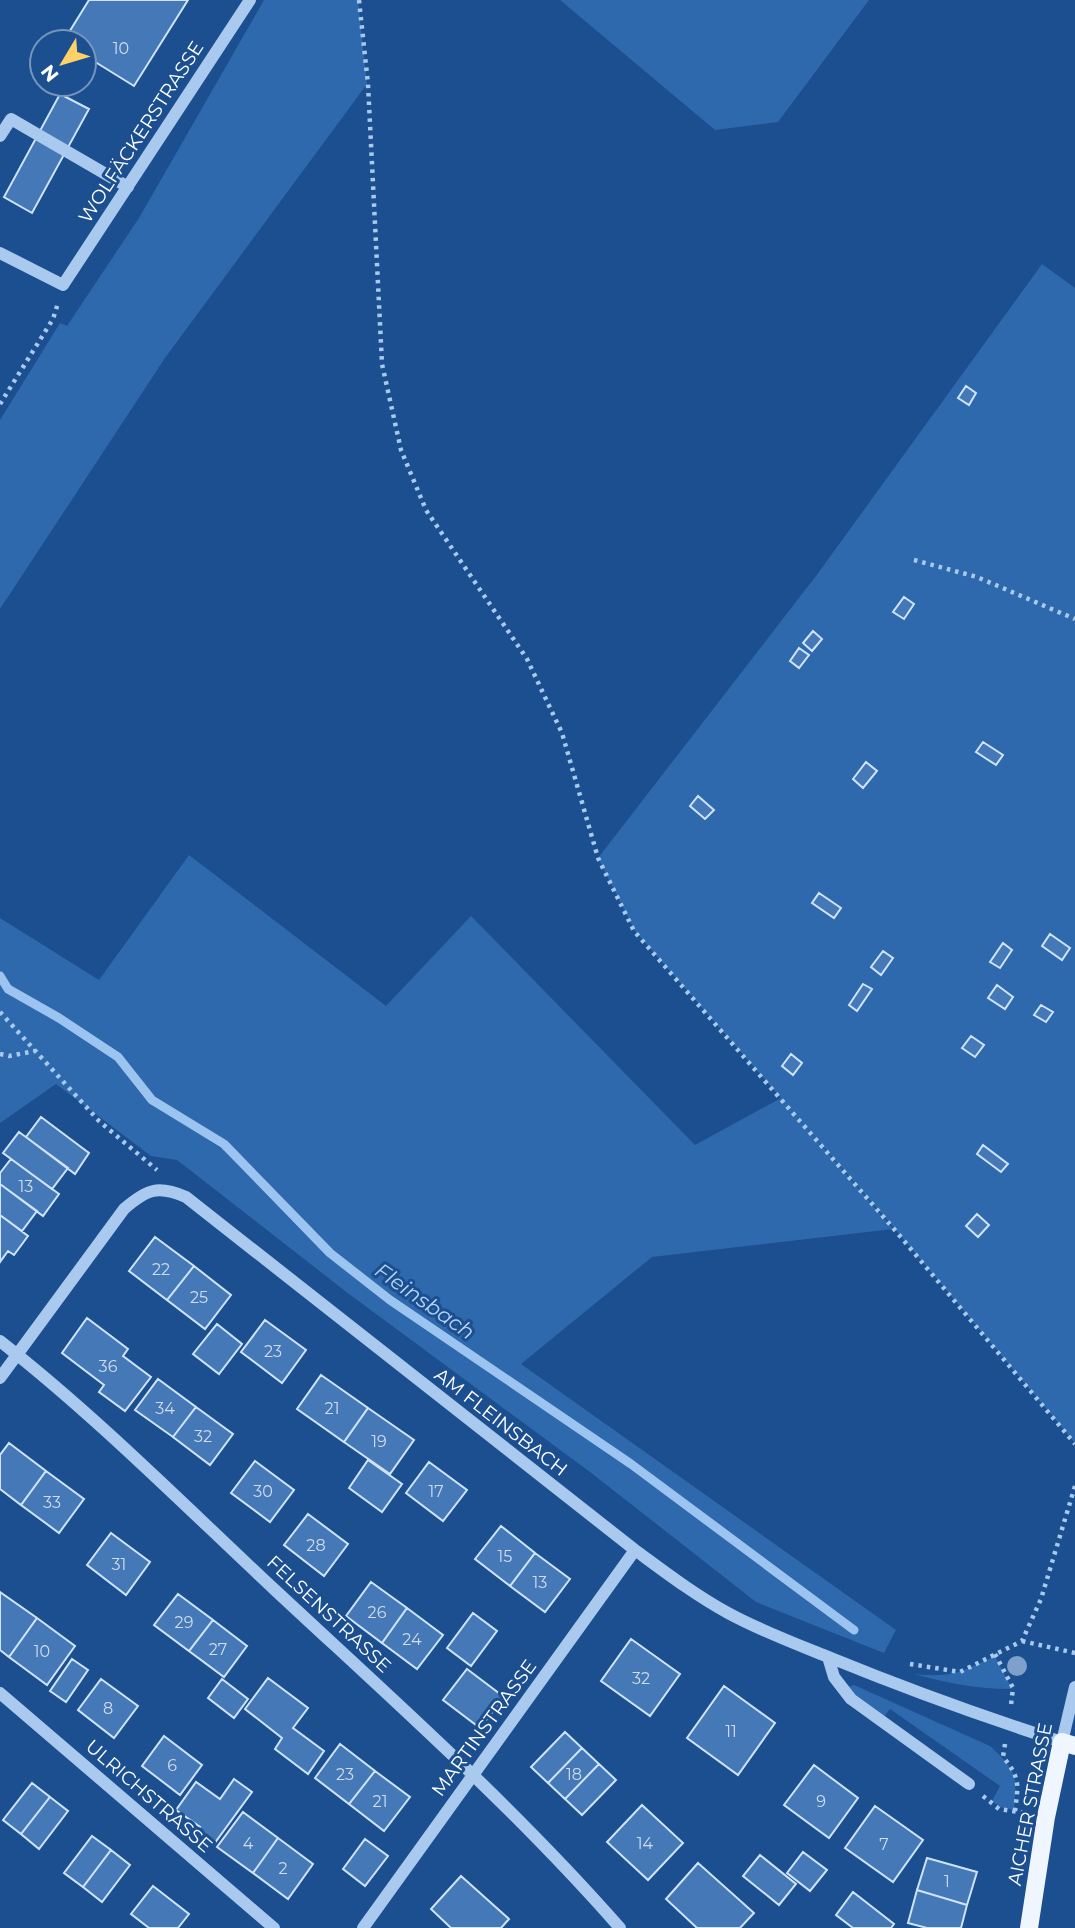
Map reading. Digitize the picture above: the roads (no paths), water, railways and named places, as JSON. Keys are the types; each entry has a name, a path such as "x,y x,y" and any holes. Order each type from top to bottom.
{"main road":[{"name":"AICHER STRASSE","path":"1029,1928 1046,1817 1069,1744"}],"street":[{"name":"WOLFÄCKERSTRASSE","path":"0,253 63,285 250,0"},
{"path":"0,136 11,119 128,187"},
{"name":"AM FLEINSBACH","path":"17,1354 124,1209 150,1191 167,1189 186,1197 635,1550 726,1612 763,1631 943,1702 1069,1744"},
{"name":"FELSENSTRASSE","path":"0,1341 136,1460 472,1775 561,1863 620,1928"},
{"path":"0,1378 17,1354"},
{"name":"MARTINSTRASSE","path":"363,1928 635,1550"},
{"path":"828,1657 834,1677 851,1699 969,1784"},
{"name":"AICHER STRASSE","path":"1069,1744 1075,1688"},
{"name":"ULRICHSTRASSE","path":"5,1698 274,1928"}],"waterway":[{"name":"Fleinsbach","path":"0,976 8,989 59,1018 118,1057 152,1100 224,1144 330,1253 390,1300 631,1464 854,1630"}]}
